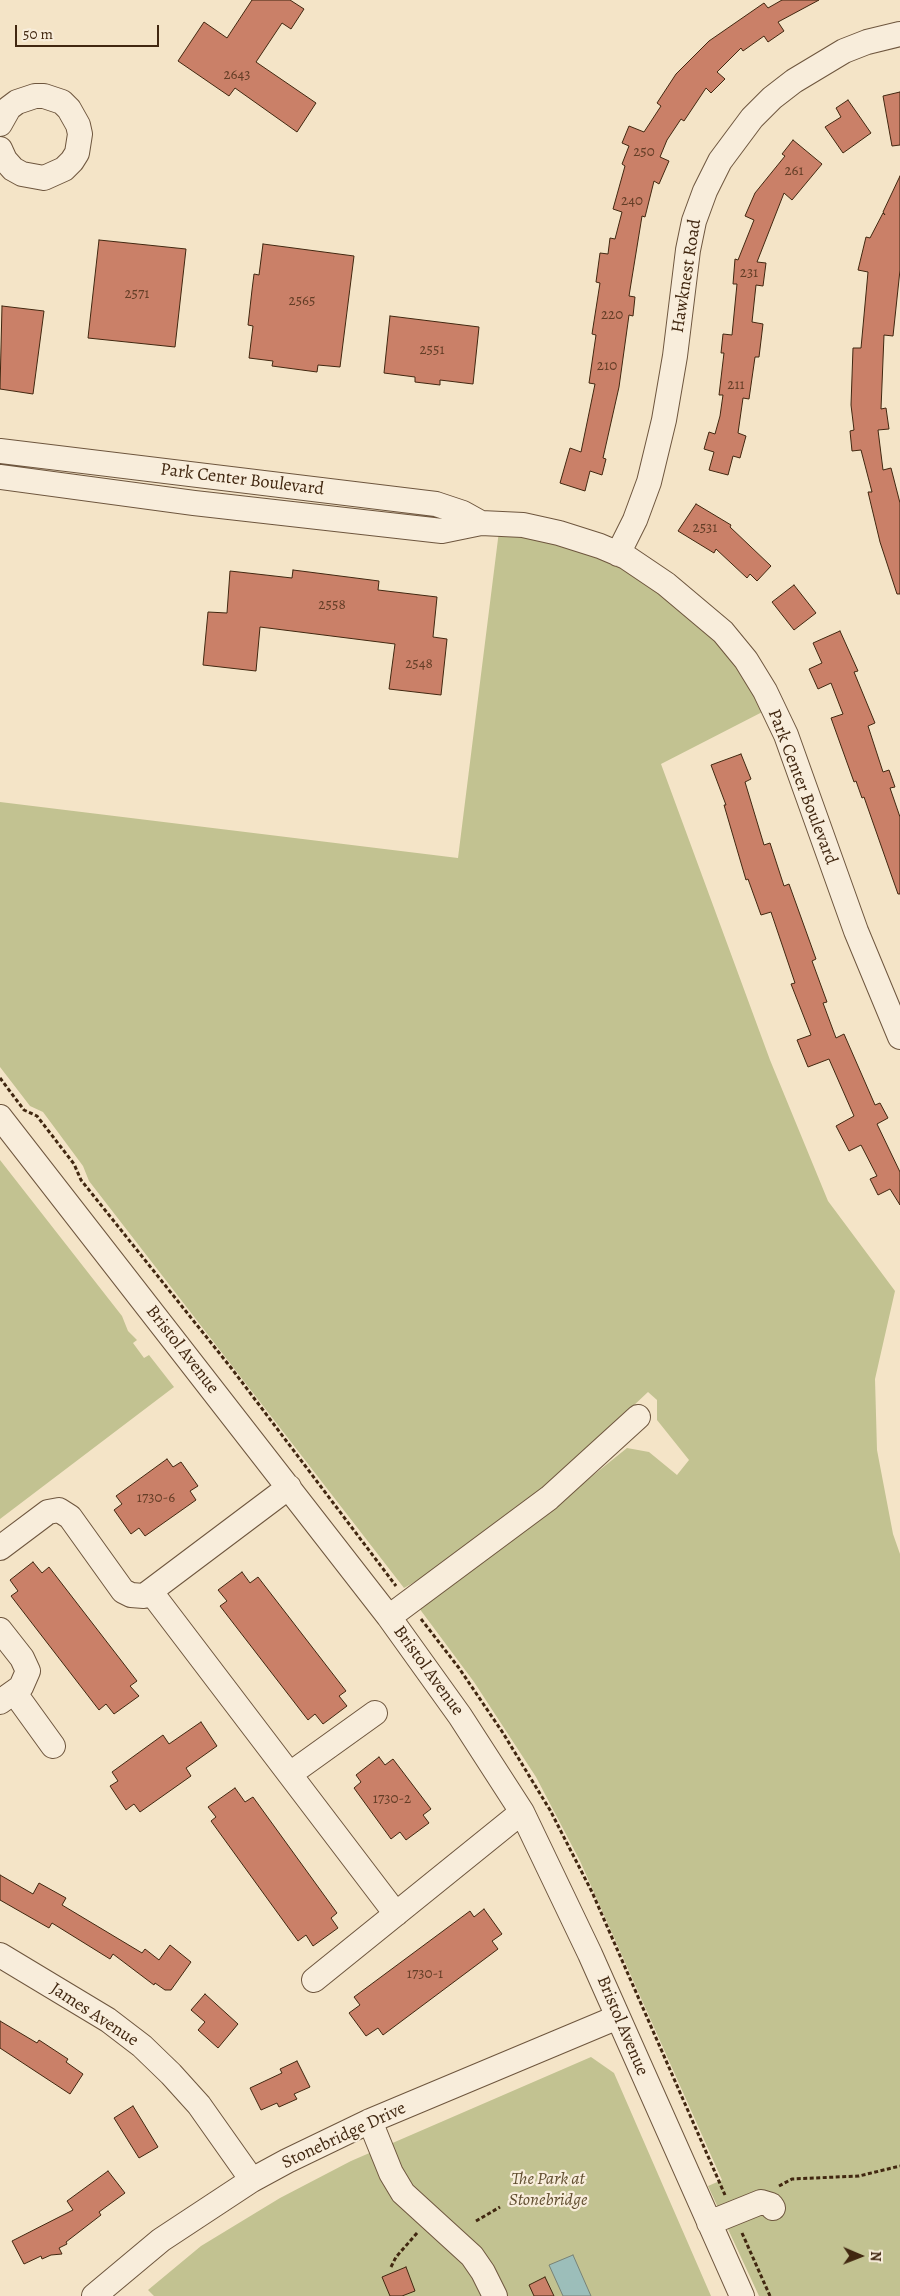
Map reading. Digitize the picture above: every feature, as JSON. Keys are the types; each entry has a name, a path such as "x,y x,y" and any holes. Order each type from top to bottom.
{"street":[{"name":"Hawknest Road","path":"618,554 635,520 649,482 664,420 675,356 692,231 704,191 720,161 752,118 772,98 794,81 844,51 867,42 900,34"},
{"path":"0,124 9,108 17,102 35,96 44,96 62,102 69,109 78,125 80,134 77,153 72,161 55,175 44,178 28,176 12,168 2,158"},
{"name":"Park Center Boulevard","path":"0,451 436,504 463,513 481,523"},
{"name":"Park Center Boulevard","path":"0,477 194,503 442,531 481,523 543,529 618,554 666,584 697,608 723,632 746,660 765,691 786,735 856,931 900,1037"},
{"name":"Bristol Avenue","path":"0,1117 389,1617 460,1716 522,1812 590,1954 742,2296"},
{"path":"389,1617 549,1498 638,1418"},
{"path":"0,1548 48,1512 59,1510 70,1517 123,1591 144,1596 289,1487"},
{"path":"151,1592 396,1914"},
{"path":"0,1630 22,1658 28,1671 25,1681 7,1697 53,1746"},
{"path":"290,1774 375,1713"},
{"path":"314,1980 522,1812"},
{"name":"James Avenue","path":"0,1955 108,2020 142,2046 199,2105 252,2180"},
{"name":"Stonebridge Drive","path":"94,2296 161,2240 252,2180 287,2161 370,2121 618,2017"},
{"path":"370,2121 388,2166 403,2193 472,2256 483,2272 495,2296"},
{"path":"709,2223 756,2203 769,2206"}],"path":[{"path":"0,1078 24,1110 37,1116 74,1164 81,1180"},
{"path":"769,2206 780,2185 792,2179 859,2176 900,2166"},
{"path":"476,2221 500,2207"},
{"path":"391,2267 396,2257 421,2228"}],"green space":[{"path":"500,523 523,525 674,590 772,707 661,764 770,1060 828,1201 895,1291 875,1379 877,1450 893,1534 900,1554 900,2296 759,2296 708,2186 722,2180 580,1861 536,1777 474,1682 419,1608 529,1527 627,1448 649,1452 677,1475 689,1460 657,1420 657,1400 648,1392 534,1499 478,1546 404,1588 89,1181 83,1166 43,1112 30,1106 0,1067 0,802 458,858"},
{"path":"0,1160 122,1316 128,1331 137,1340 133,1343 144,1358 149,1355 174,1387 0,1519"},
{"name":"The Park at Stonebridge","path":"591,2057 614,2073 711,2296 154,2296 148,2290 201,2246 280,2198 351,2161"}],"water":[{"path":"573,2255 591,2296 563,2296 549,2265"}],"building":[{"path":"252,0 290,0 304,9 291,29 282,23 256,62 316,103 297,132 235,88 229,96 178,61 204,22 227,38"},
{"path":"782,0 819,0 778,22 784,31 768,42 764,36 743,51 741,48 717,72 725,79 711,93 706,88 684,121 681,119 667,140 660,157 669,161 659,184 654,181 645,217 642,216 629,296 635,297 633,316 629,315 619,387 603,458 606,459 602,475 590,471 585,491 560,483 570,448 581,452 595,384 589,383 596,335 592,334 600,283 596,282 600,253 608,254 610,238 615,239 622,212 613,209 625,166 622,164 629,146 622,143 629,126 644,132 661,106 657,103 676,74 709,41 764,3 768,8"},
{"path":"900,92 900,145 892,146 883,96"},
{"path":"848,100 871,133 843,153 825,127 841,117 836,108"},
{"path":"793,140 822,164 792,200 784,193 757,262 766,263 763,286 756,285 752,322 763,324 759,357 755,357 749,399 743,398 738,433 746,436 740,458 733,456 728,475 709,470 714,452 704,449 709,432 715,434 720,416 723,395 719,395 724,353 721,353 723,334 732,335 737,284 733,284 735,259 738,260 754,220 745,216 755,193 785,156 782,154"},
{"path":"900,176 900,270 893,336 884,335 881,409 886,408 889,429 878,430 883,470 891,468 900,503 900,594 897,594 880,542 868,492 872,492 861,450 852,451 850,431 854,430 851,405 853,348 861,348 868,272 858,270 866,237 870,238 883,213 885,215 883,212"},
{"path":"99,240 186,249 175,347 88,338"},
{"path":"263,244 354,256 340,367 318,365 317,372 272,366 273,361 249,358 253,326 248,325 252,290 254,274 259,275"},
{"path":"2,306 44,311 33,394 0,389"},
{"path":"390,316 479,327 473,384 440,380 440,385 415,382 415,377 384,373"},
{"path":"696,504 731,525 730,527 771,566 757,581 750,574 747,578 716,549 714,553 678,531"},
{"path":"293,570 379,581 378,590 437,597 433,637 447,639 441,695 389,689 395,644 260,627 256,671 203,665 208,612 227,613 230,571 292,578"},
{"path":"794,585 816,613 794,630 772,602"},
{"path":"840,631 858,671 854,672 875,723 868,726 883,772 889,770 895,787 890,788 900,817 900,894 898,894 864,797 862,798 856,781 854,782 831,718 843,714 831,683 818,689 809,669 822,663 813,643"},
{"path":"741,754 751,779 745,782 764,845 770,843 784,886 789,884 816,959 812,961 827,1002 823,1003 836,1038 844,1034 875,1105 880,1103 888,1118 877,1124 900,1172 900,1205 890,1189 878,1195 870,1179 877,1176 861,1145 849,1151 836,1126 854,1116 829,1059 808,1067 797,1040 811,1035 791,984 795,983 771,912 761,915 748,879 746,880 724,805 726,805 711,765"},
{"path":"167,1459 173,1467 181,1462 198,1486 190,1491 196,1500 145,1536 139,1528 131,1534 114,1510 122,1504 116,1496"},
{"path":"33,1562 42,1573 49,1567 137,1681 130,1686 139,1696 114,1714 106,1704 99,1710 11,1596 18,1591 10,1580"},
{"path":"242,1572 250,1583 258,1577 346,1691 339,1696 347,1706 323,1724 315,1714 308,1720 220,1606 227,1601 218,1590"},
{"path":"201,1722 217,1746 186,1768 191,1776 140,1812 134,1804 126,1810 110,1786 118,1781 112,1772 163,1735 169,1744"},
{"path":"379,1757 385,1765 393,1759 431,1809 423,1815 429,1823 406,1840 400,1832 391,1839 354,1788 361,1782 356,1775"},
{"path":"235,1788 245,1802 253,1797 337,1913 331,1918 338,1928 313,1946 306,1935 298,1941 211,1821 216,1817 208,1807"},
{"path":"0,1875 33,1894 39,1883 66,1898 62,1905 142,1953 145,1949 159,1960 170,1945 191,1962 171,1990 165,1990 155,1983 154,1985 113,1954 110,1959 52,1923 49,1928 0,1900"},
{"path":"484,1909 502,1934 492,1941 498,1949 383,2035 378,2028 366,2036 349,2013 360,2005 354,1997 470,1911 474,1917"},
{"path":"205,1994 238,2024 218,2048 198,2030 205,2022 191,2010"},
{"path":"0,2021 37,2043 39,2040 68,2059 66,2062 83,2074 70,2094 0,2048"},
{"path":"297,2061 310,2087 294,2094 297,2099 279,2107 277,2103 261,2110 250,2088 282,2073 280,2069"},
{"path":"133,2106 158,2147 139,2158 114,2118"},
{"path":"108,2171 125,2193 99,2212 101,2215 66,2242 67,2244 59,2248 62,2254 51,2255 42,2259 41,2256 24,2264 12,2241 73,2210 67,2201"},
{"path":"406,2267 415,2291 402,2296 390,2296 382,2277"},
{"path":"545,2277 554,2296 534,2296 529,2285"}]}
